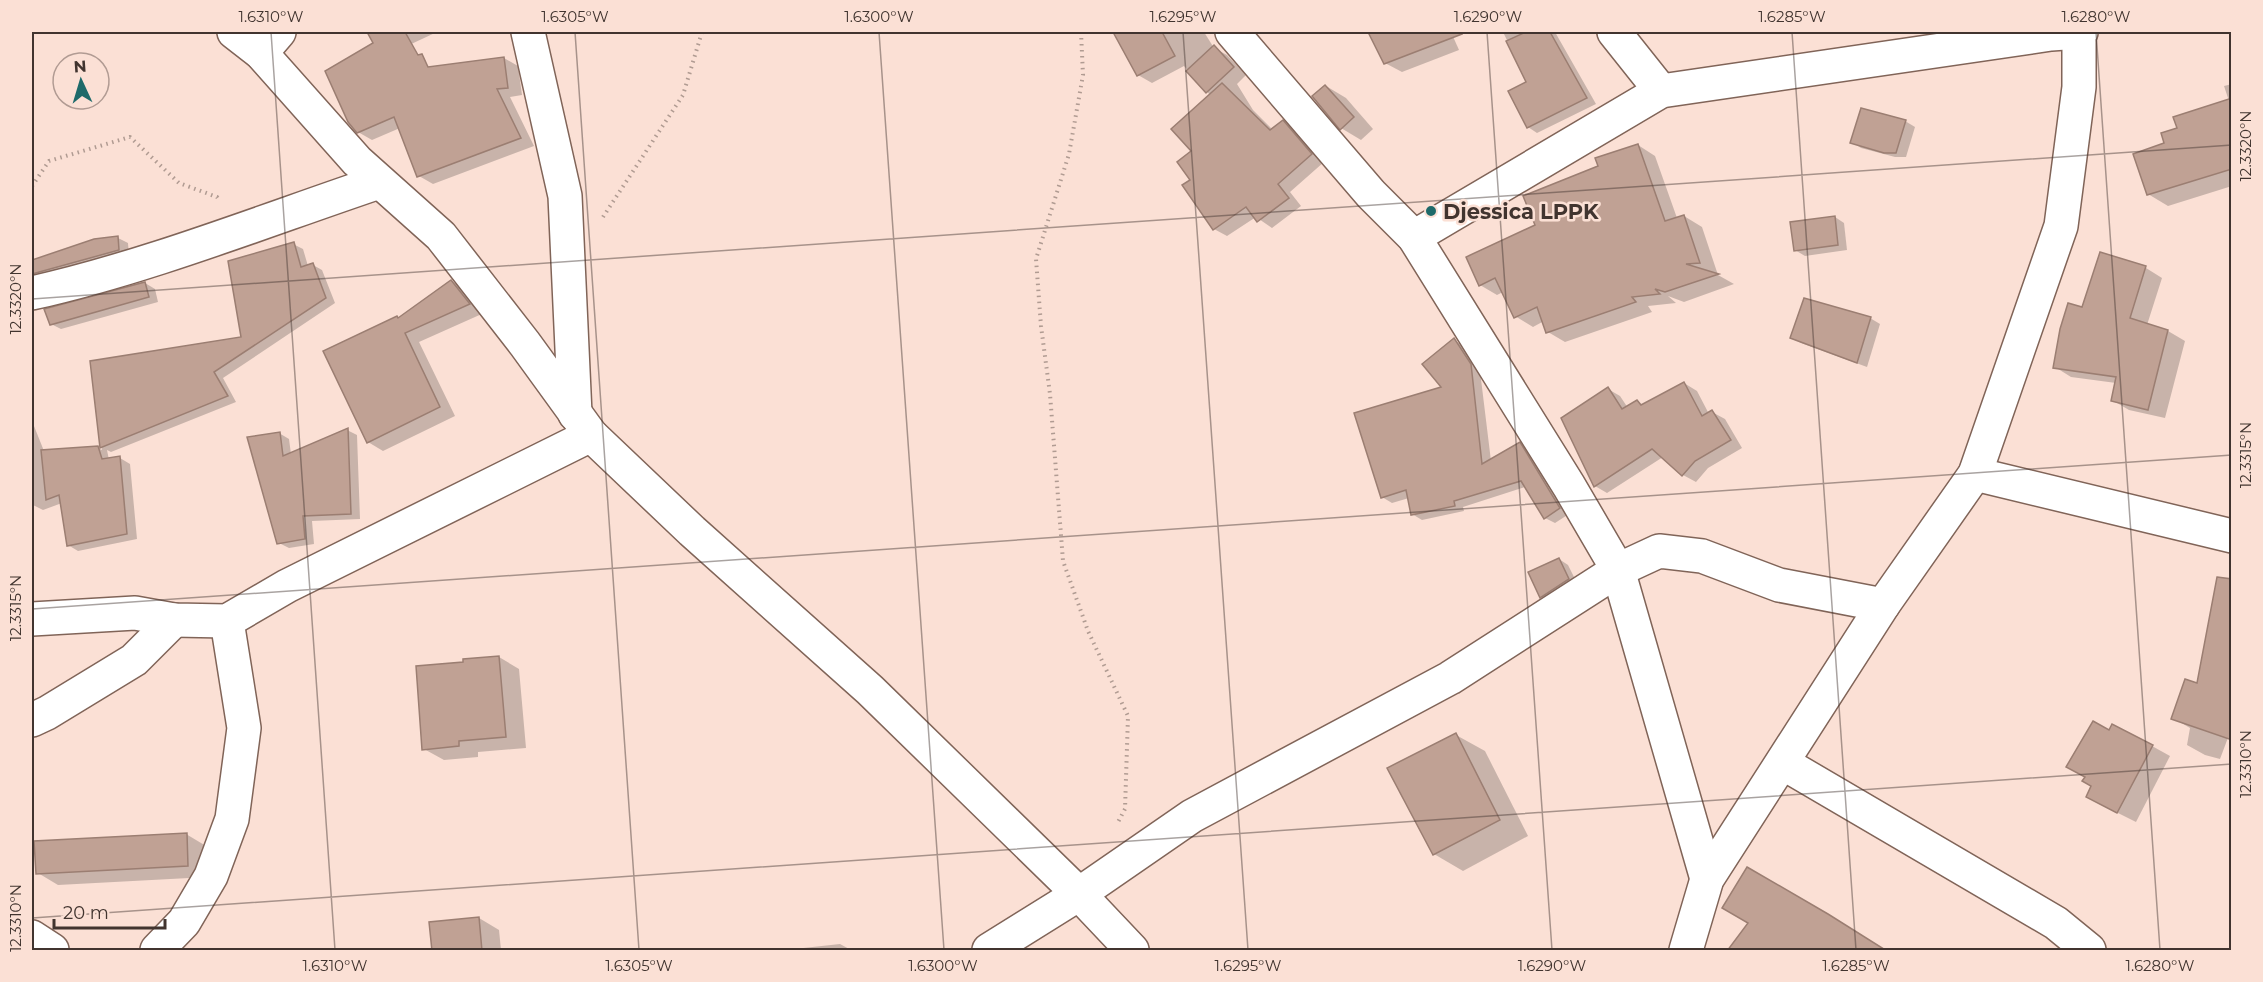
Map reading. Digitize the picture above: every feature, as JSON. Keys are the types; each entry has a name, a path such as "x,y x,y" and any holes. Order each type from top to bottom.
{"street":[{"path":"234,32 270,42 357,162 441,236 525,344 583,425 692,531 870,690 1079,894 1132,951"},
{"path":"528,32 565,196 583,425"},
{"path":"1232,32 1371,194 1414,237 1569,486 1618,570 1707,879"},
{"path":"1614,32 1661,91"},
{"path":"1414,237 1661,91 2040,35 2079,32 2079,87 2061,226 1975,474 1883,605 1707,879 1686,951"},
{"path":"32,293 69,285 379,182"},
{"path":"32,619 135,613 174,620 226,621 583,425"},
{"path":"1975,474 2232,536"},
{"path":"989,951 1079,894 1192,816 1450,678 1618,570 1659,551 1702,556 1779,585 1883,605"},
{"path":"34,728 134,660 174,620"},
{"path":"157,951 184,922 211,876 232,819 244,728 226,621"},
{"path":"1783,763 2056,923 2089,951"},
{"path":"32,937 52,951"}],"path":[{"path":"600,221 683,95 702,32"},
{"path":"1081,32 1083,75 1069,154 1036,259 1064,561 1088,631 1128,716 1125,809 1115,828"},
{"path":"32,186 49,161 130,136 179,183 217,197 239,229"}],"building":[{"path":"367,32 405,32 418,55 422,54 428,67 504,57 508,88 497,89 521,138 417,177 394,117 357,133 348,122 325,71 373,43"},
{"path":"1113,32 1162,32 1175,56 1137,76"},
{"path":"1368,32 1461,32 1462,34 1384,64"},
{"path":"1526,32 1550,32 1587,98 1527,128 1508,91 1526,82 1506,41"},
{"path":"1214,45 1234,67 1206,93 1186,71"},
{"path":"1222,83 1270,130 1283,120 1312,154 1278,184 1289,198 1257,222 1246,207 1213,230 1182,185 1190,180 1177,162 1191,151 1171,129"},
{"path":"1325,85 1354,117 1340,130 1312,96"},
{"path":"2232,98 2232,169 2147,195 2133,154 2164,143 2161,133 2177,128 2173,117"},
{"path":"1861,108 1906,120 1896,153 1884,153 1850,143"},
{"path":"1638,144 1665,221 1684,215 1700,263 1686,264 1719,274 1665,292 1655,289 1660,294 1632,297 1636,302 1546,333 1537,307 1514,318 1495,278 1479,286 1466,257 1535,225 1523,196 1598,166 1595,158"},
{"path":"1835,216 1838,245 1794,251 1790,222"},
{"path":"118,236 119,250 32,274 32,260 94,239"},
{"path":"294,242 301,267 313,263 326,298 214,372 228,396 100,448 90,361 241,337 228,261"},
{"path":"2100,252 2146,266 2130,318 2168,330 2148,410 2111,401 2116,377 2053,368 2060,329 2068,303 2082,307"},
{"path":"451,280 470,304 405,333 440,407 367,443 323,351 397,316 398,318"},
{"path":"145,282 149,297 50,325 44,309"},
{"path":"1804,298 1871,317 1857,363 1790,338"},
{"path":"1454,338 1471,364 1482,464 1520,442 1560,508 1544,519 1521,481 1454,501 1455,506 1411,515 1406,490 1381,498 1354,413 1441,387 1422,364"},
{"path":"1684,382 1702,416 1712,410 1731,440 1695,461 1682,476 1652,449 1594,487 1561,418 1608,387 1622,409 1637,400 1641,405"},
{"path":"348,428 351,514 303,516 305,539 277,544 247,437 280,432 283,456"},
{"path":"98,446 102,459 120,456 127,534 67,546 59,495 46,500 41,450"},
{"path":"1559,558 1569,579 1540,598 1528,572"},
{"path":"2217,577 2232,579 2232,740 2171,719 2185,679 2197,683"},
{"path":"499,656 506,737 459,741 459,746 422,750 416,666"},
{"path":"2093,721 2109,730 2112,724 2153,745 2117,813 2086,797 2091,786 2082,781 2085,777 2066,767"},
{"path":"1456,733 1500,820 1433,855 1387,768"},
{"path":"187,833 188,866 36,874 34,841"},
{"path":"1747,867 1887,951 1727,951 1748,923 1722,908"},
{"path":"479,917 482,951 432,951 429,922"}],"place":[{"name":"Djessica LPPK","path":"1431,211"}]}
